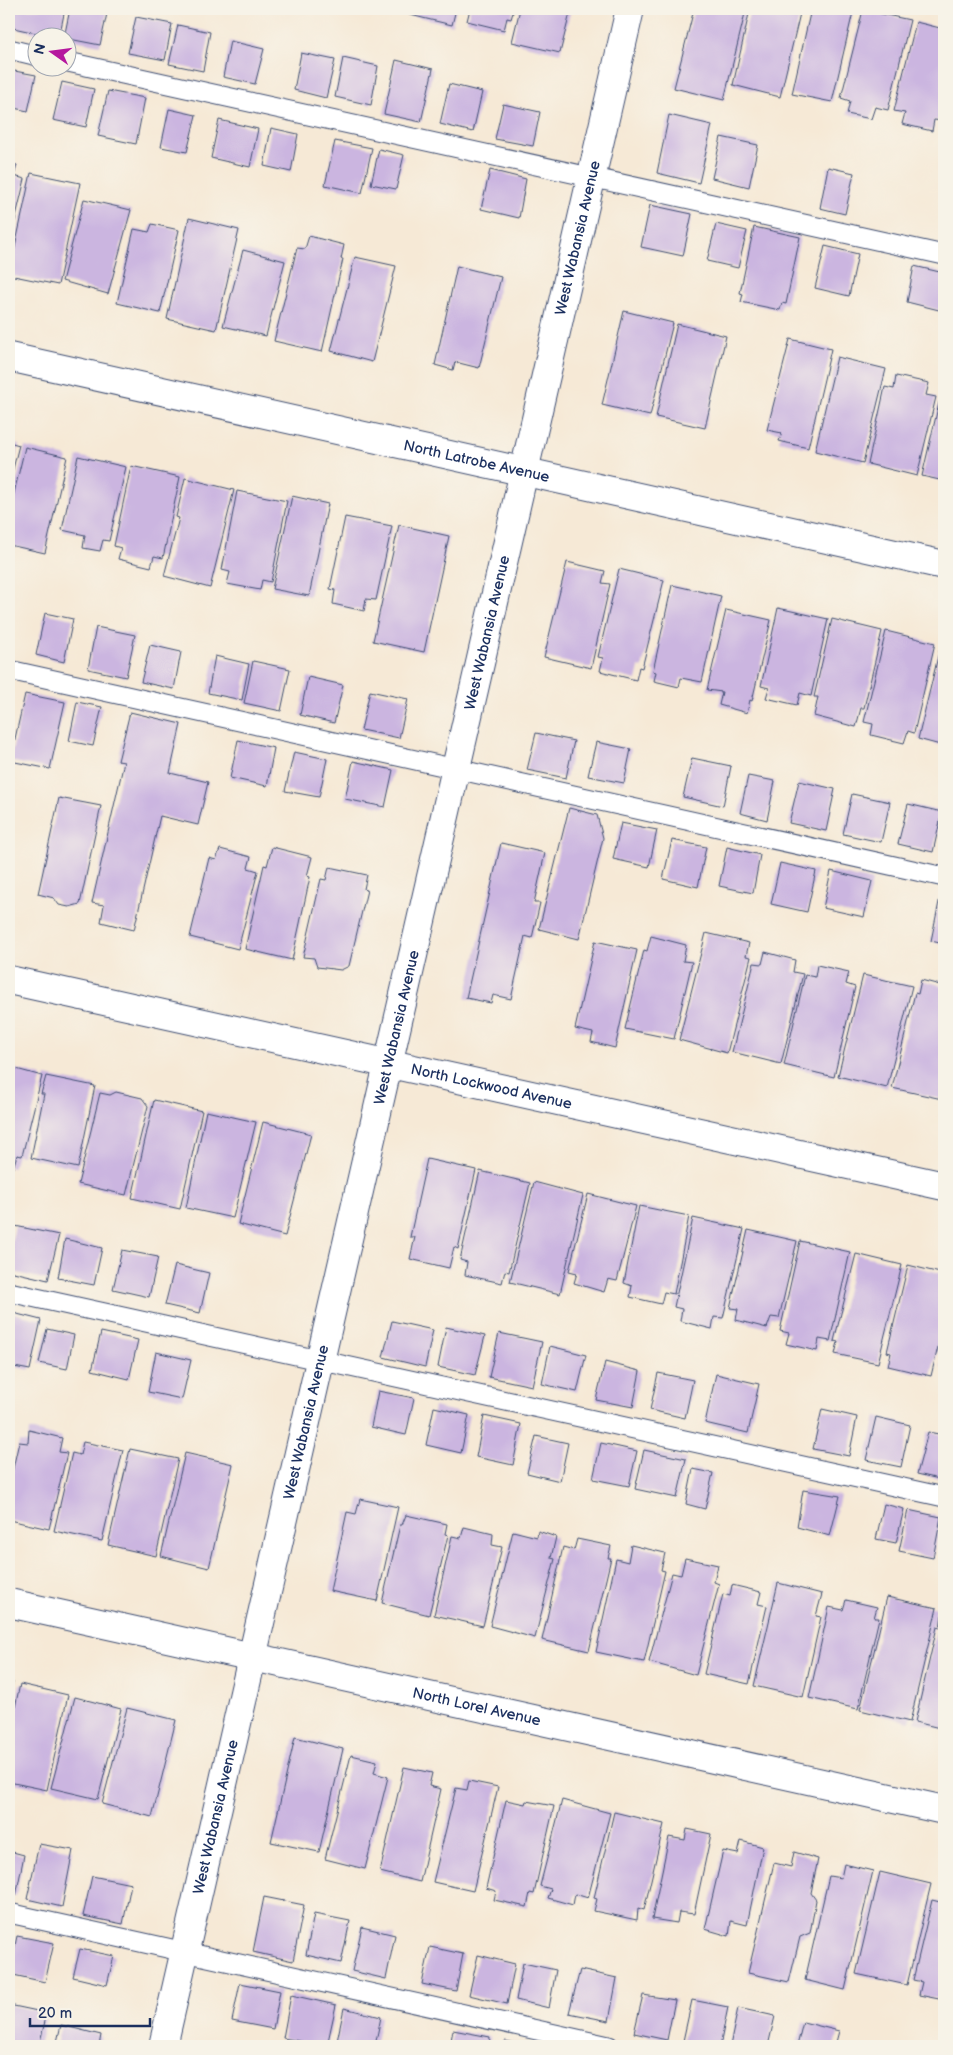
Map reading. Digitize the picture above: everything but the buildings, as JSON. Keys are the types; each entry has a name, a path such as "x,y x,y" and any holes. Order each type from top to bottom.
{"street":[{"name":"West Wabansia Avenue","path":"163,2046 630,9"},
{"name":"North Latrobe Avenue","path":"9,357 944,565"},
{"name":"North Lockwood Avenue","path":"9,980 944,1186"},
{"name":"North Lorel Avenue","path":"9,1603 944,1810"}],"lane":[{"path":"9,49 28,54"},
{"path":"78,64 591,179 944,255"},
{"path":"9,670 944,877"},
{"path":"9,1292 944,1497"},
{"path":"9,1913 610,2046"}]}
